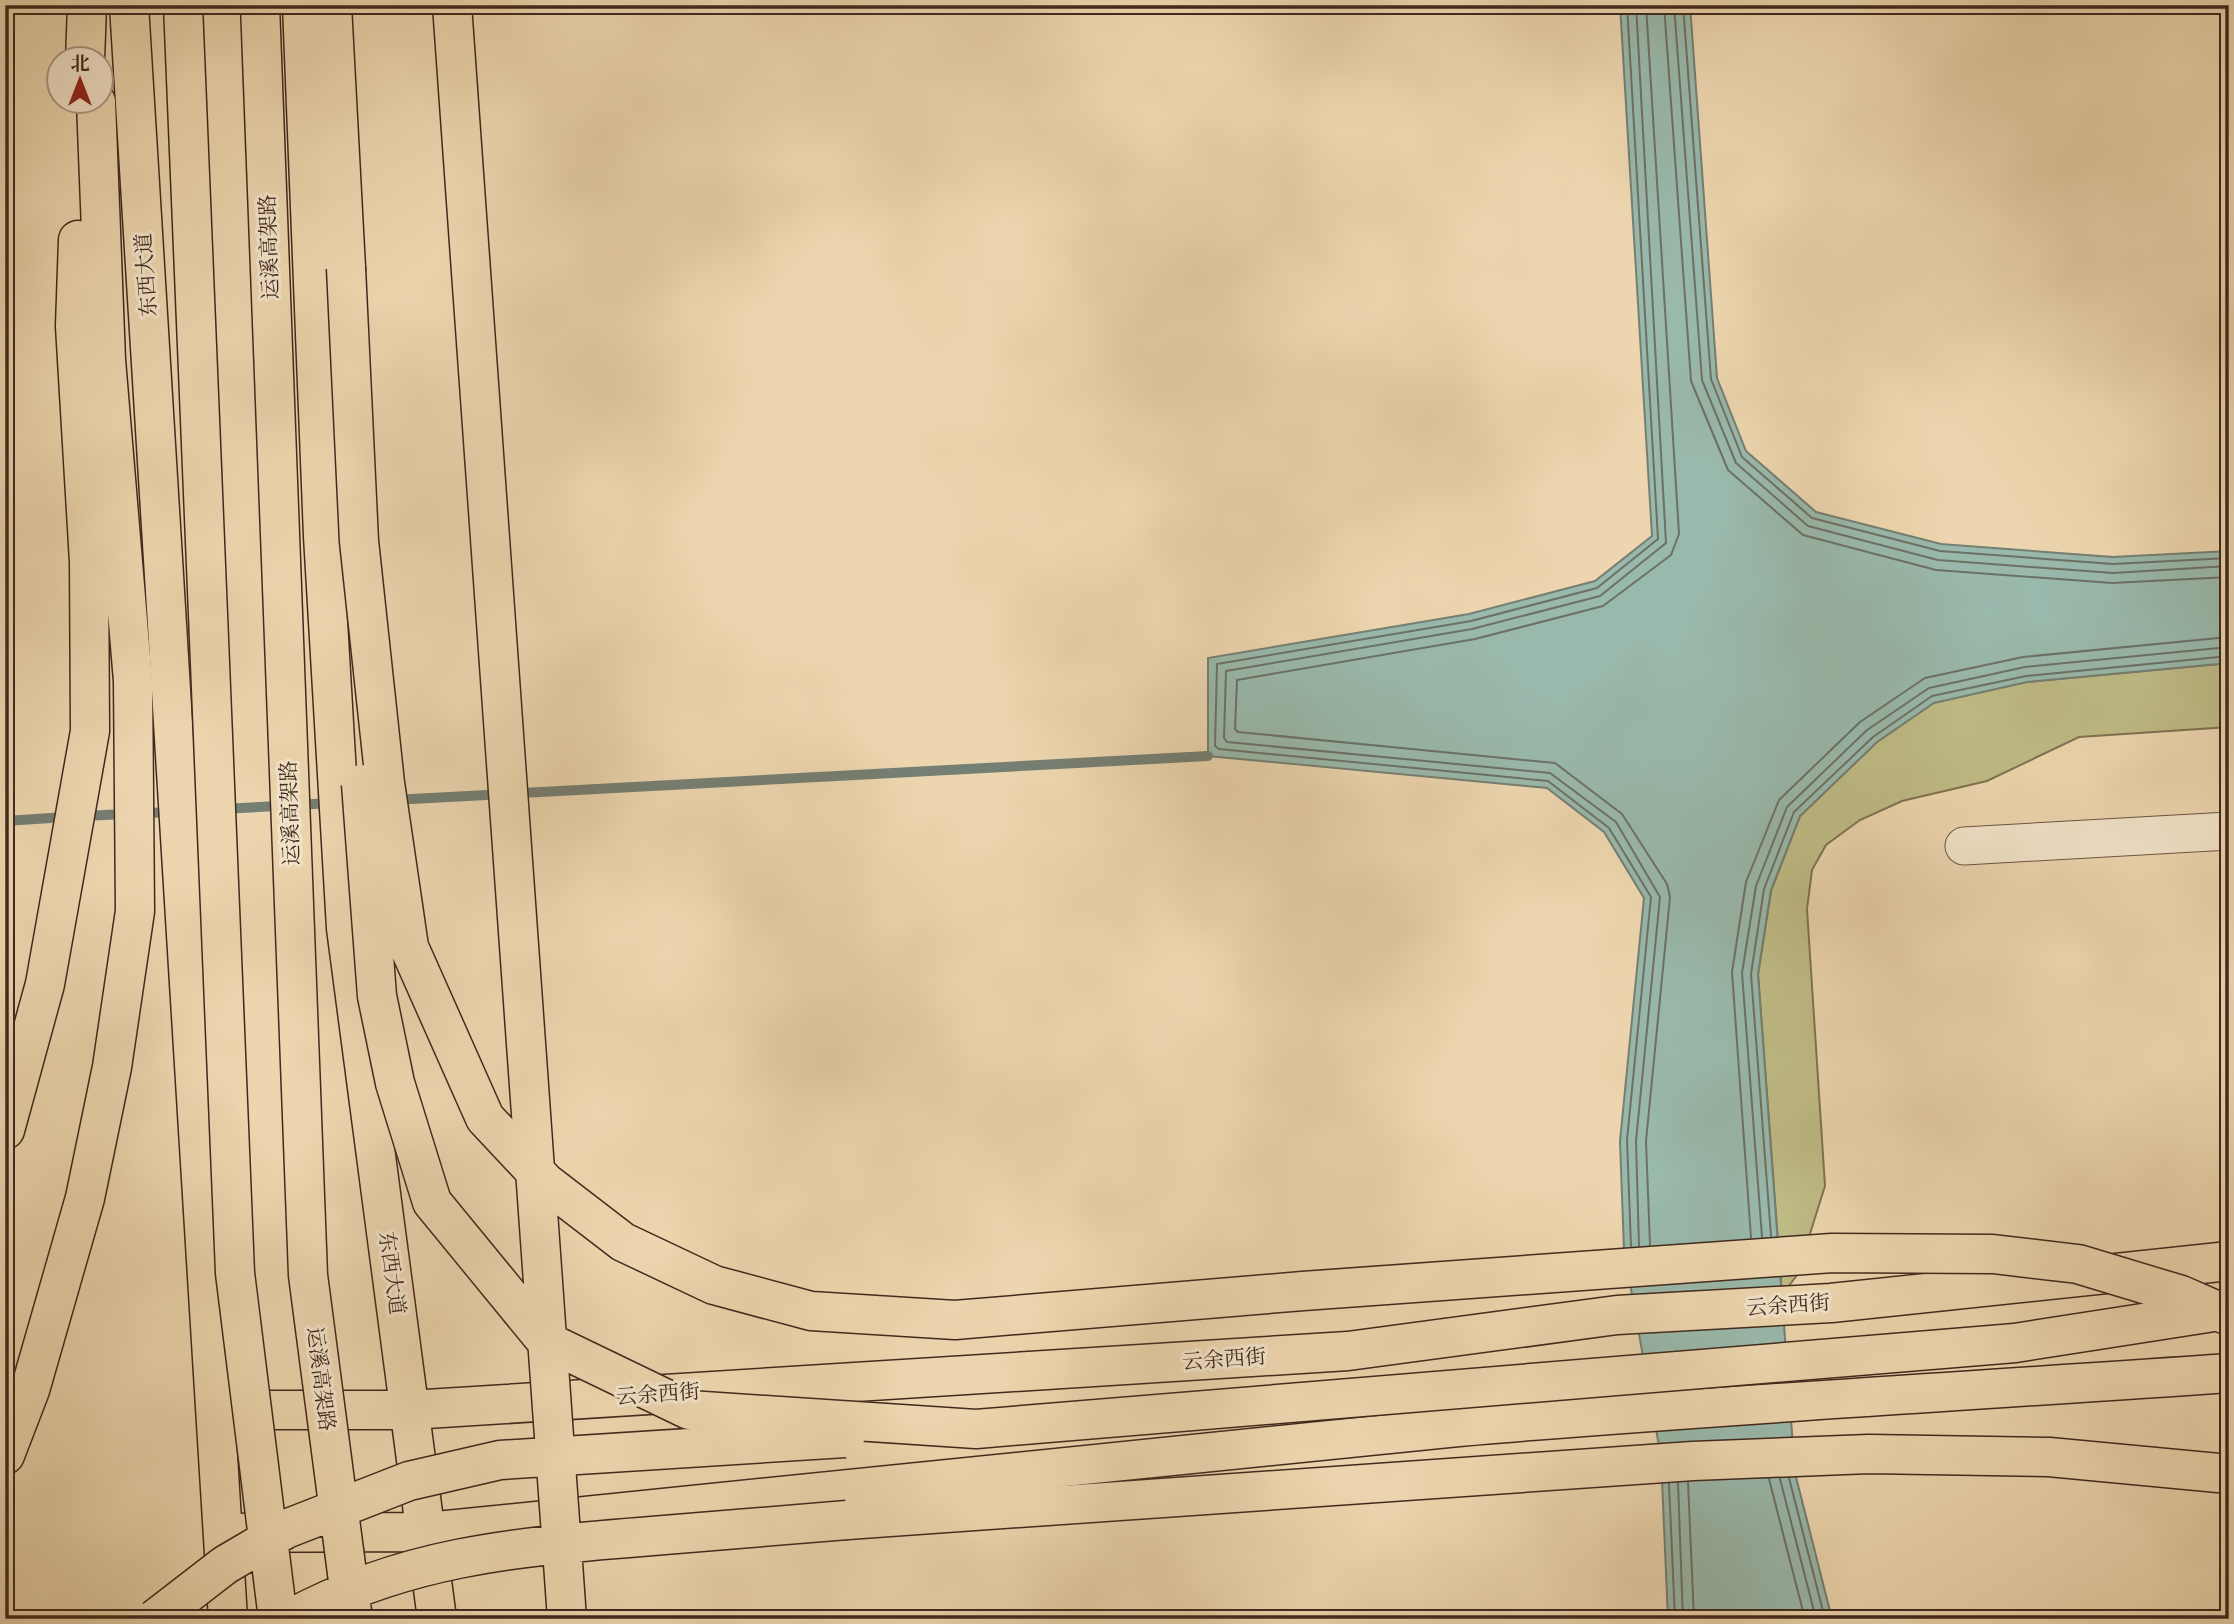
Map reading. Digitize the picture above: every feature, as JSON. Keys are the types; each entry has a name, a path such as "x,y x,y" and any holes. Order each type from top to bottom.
{"main road":[{"path":"86,46 90,5"},
{"path":"90,5 93,46"},
{"name":"东西大道","path":"129,5 216,1410"},
{"path":"183,5 234,1273 278,1619"},
{"name":"运溪高架路","path":"260,5 308,1275 352,1619"},
{"path":"302,5 377,996 394,1083 432,1202 546,1341 690,1410 976,1429"},
{"path":"332,5 341,538 385,783 409,947 485,1118 545,1182 623,1242 714,1285 811,1311 955,1320 1289,1292 1832,1253 1993,1254 2078,1264 2180,1296 2229,1316"},
{"path":"452,5 567,1619"},
{"path":"5,1130 45,984 90,731 89,562 75,326 83,116"},
{"path":"5,1455 30,1390 85,1198 112,1067 135,911 133,681 106,360 97,116"},
{"name":"东西大道","path":"341,538 346,928 437,1619"},
{"name":"云余西街","path":"216,1410 410,1410 1348,1351 1617,1315 1831,1303 2229,1261"},
{"path":"155,1619 225,1565 286,1528 409,1481 500,1460 976,1429 2015,1343 2229,1310"},
{"path":"225,1533 426,1532 1623,1413 1829,1402 2229,1373"},
{"path":"216,1410 228,1619"},
{"path":"290,1619 319,1603 407,1570 473,1553 847,1520 1693,1461 1869,1454 2049,1457 2229,1474"}],"lane":[{"path":"1964,846 2229,831"}],"shaded area":[{"path":"2229,663 2229,727 2079,737 1987,781 1902,801 1860,820 1826,845 1812,870 1807,909 1825,1186 1797,1275 1782,1295 1758,974 1771,891 1800,816 1877,742 1934,702 2027,682"}],"water":[{"path":"1620,5 1690,5 1717,378 1746,451 1816,512 1941,544 2113,557 2229,551 2229,663 2027,682 1934,703 1877,742 1800,816 1771,890 1758,974 1795,1473 1832,1619 1668,1619 1661,1457 1624,1250 1620,1141 1644,898 1604,832 1547,788 1208,756 1208,658 1469,614 1595,581 1652,536"}],"waterway":[{"path":"393,800 1208,756"},
{"path":"222,809 332,803"},
{"path":"82,816 171,812"},
{"path":"5,821 66,817"}]}
